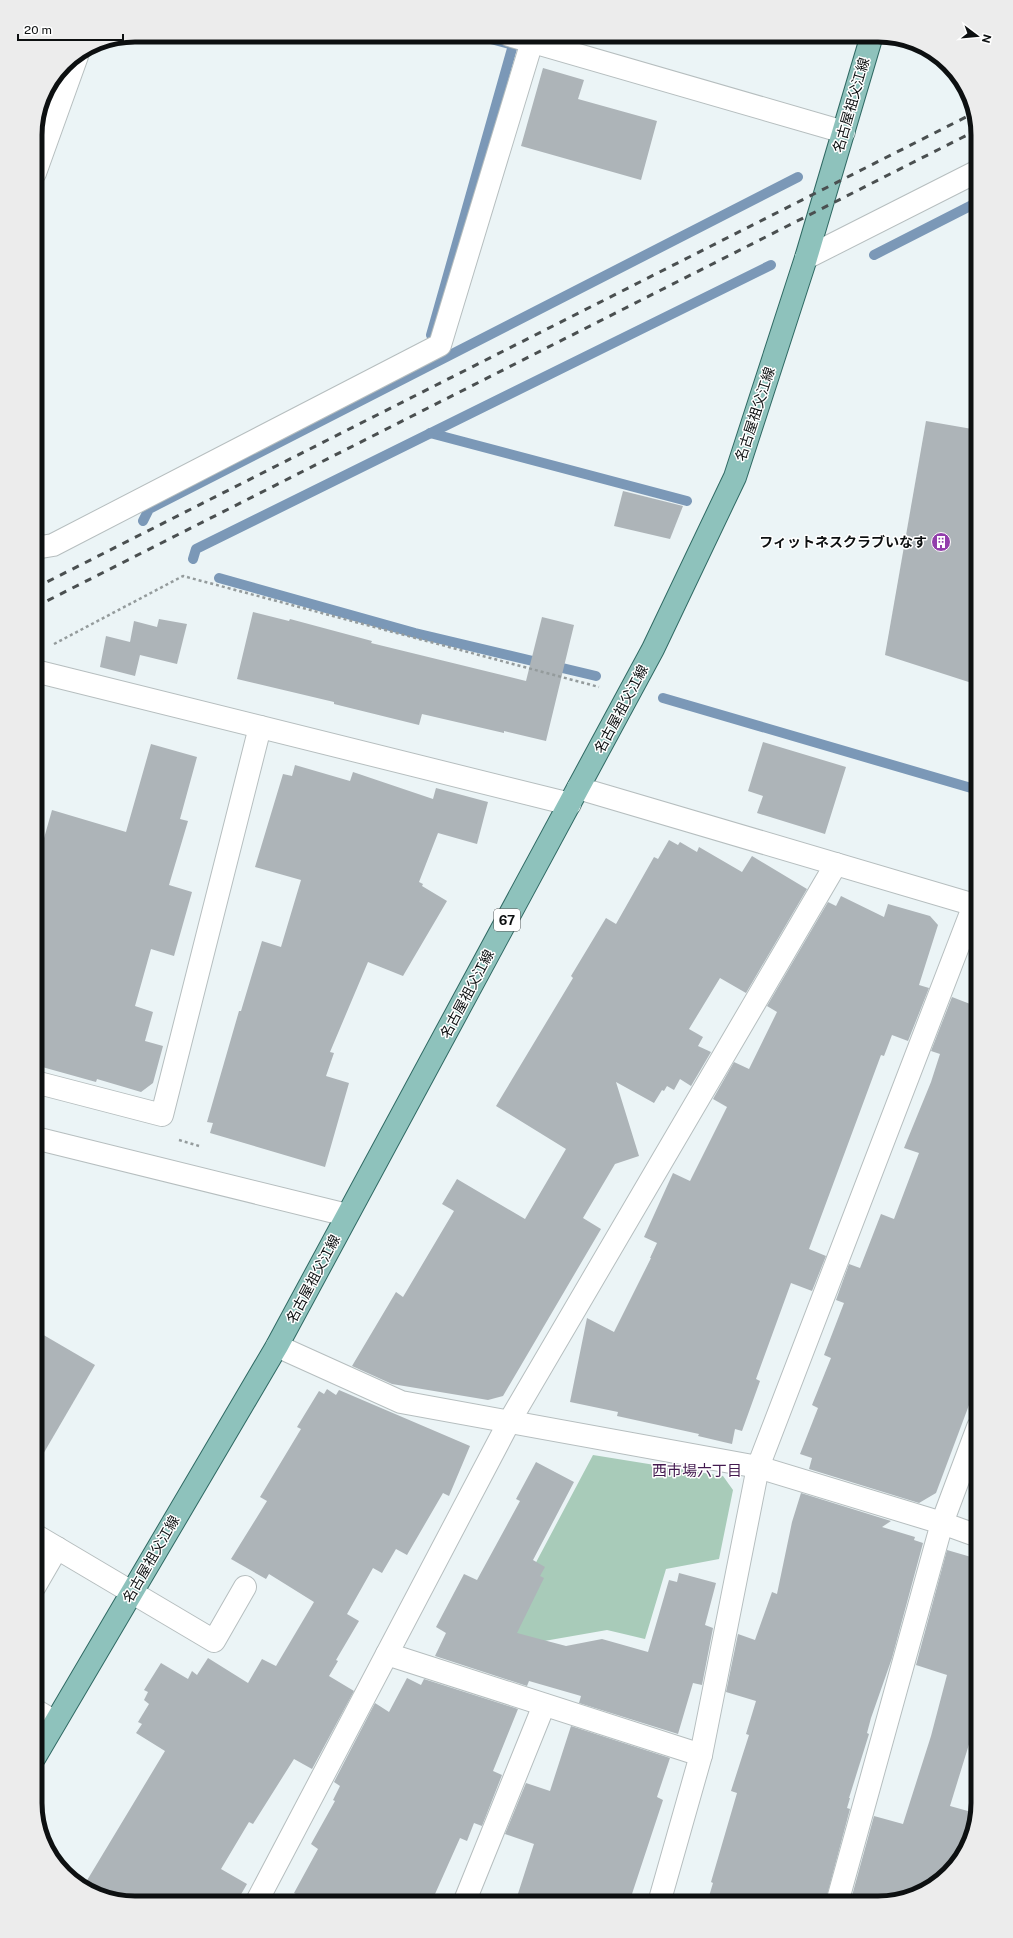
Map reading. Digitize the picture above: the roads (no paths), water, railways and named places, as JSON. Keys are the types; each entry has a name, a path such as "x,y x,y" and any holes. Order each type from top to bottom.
{"main road":[{"name":"名古屋祖父江線","path":"42,1745 277,1346 653,649 735,477 806,258 870,42"}],"street":[{"path":"42,547 53,545 440,345 532,42"},
{"path":"543,42 844,132"},
{"path":"42,154 74,65"},
{"path":"806,258 971,175"},
{"path":"42,673 260,727 574,796 836,864 971,904"},
{"path":"42,1084 162,1115 260,727"},
{"path":"260,1896 509,1422 836,864"},
{"path":"661,1896 701,1755 758,1467 971,918"},
{"path":"42,1140 347,1215"},
{"path":"277,1346 401,1402 758,1467 942,1523 971,1533"},
{"path":"839,1896 942,1523 971,1446"},
{"path":"42,1539 214,1640 245,1588"},
{"path":"42,1574 57,1548"},
{"path":"387,1654 701,1755"},
{"path":"467,1896 544,1705"},
{"path":"42,1714 55,1722"}],"waterway":[{"path":"431,335 513,45 502,42"},
{"path":"143,521 149,509 798,177"},
{"path":"874,255 971,206"},
{"path":"193,559 196,549 771,265"},
{"path":"430,433 687,501"},
{"path":"219,578 415,633 596,676"},
{"path":"663,698 971,788"}],"railway":[{"path":"42,584 969,116"},
{"path":"42,603 971,133"}],"place":[{"name":"フィットネスクラブいなす","path":"941,542"}],"district":[{"name":"西市場六丁目","path":"697,1471"}]}
